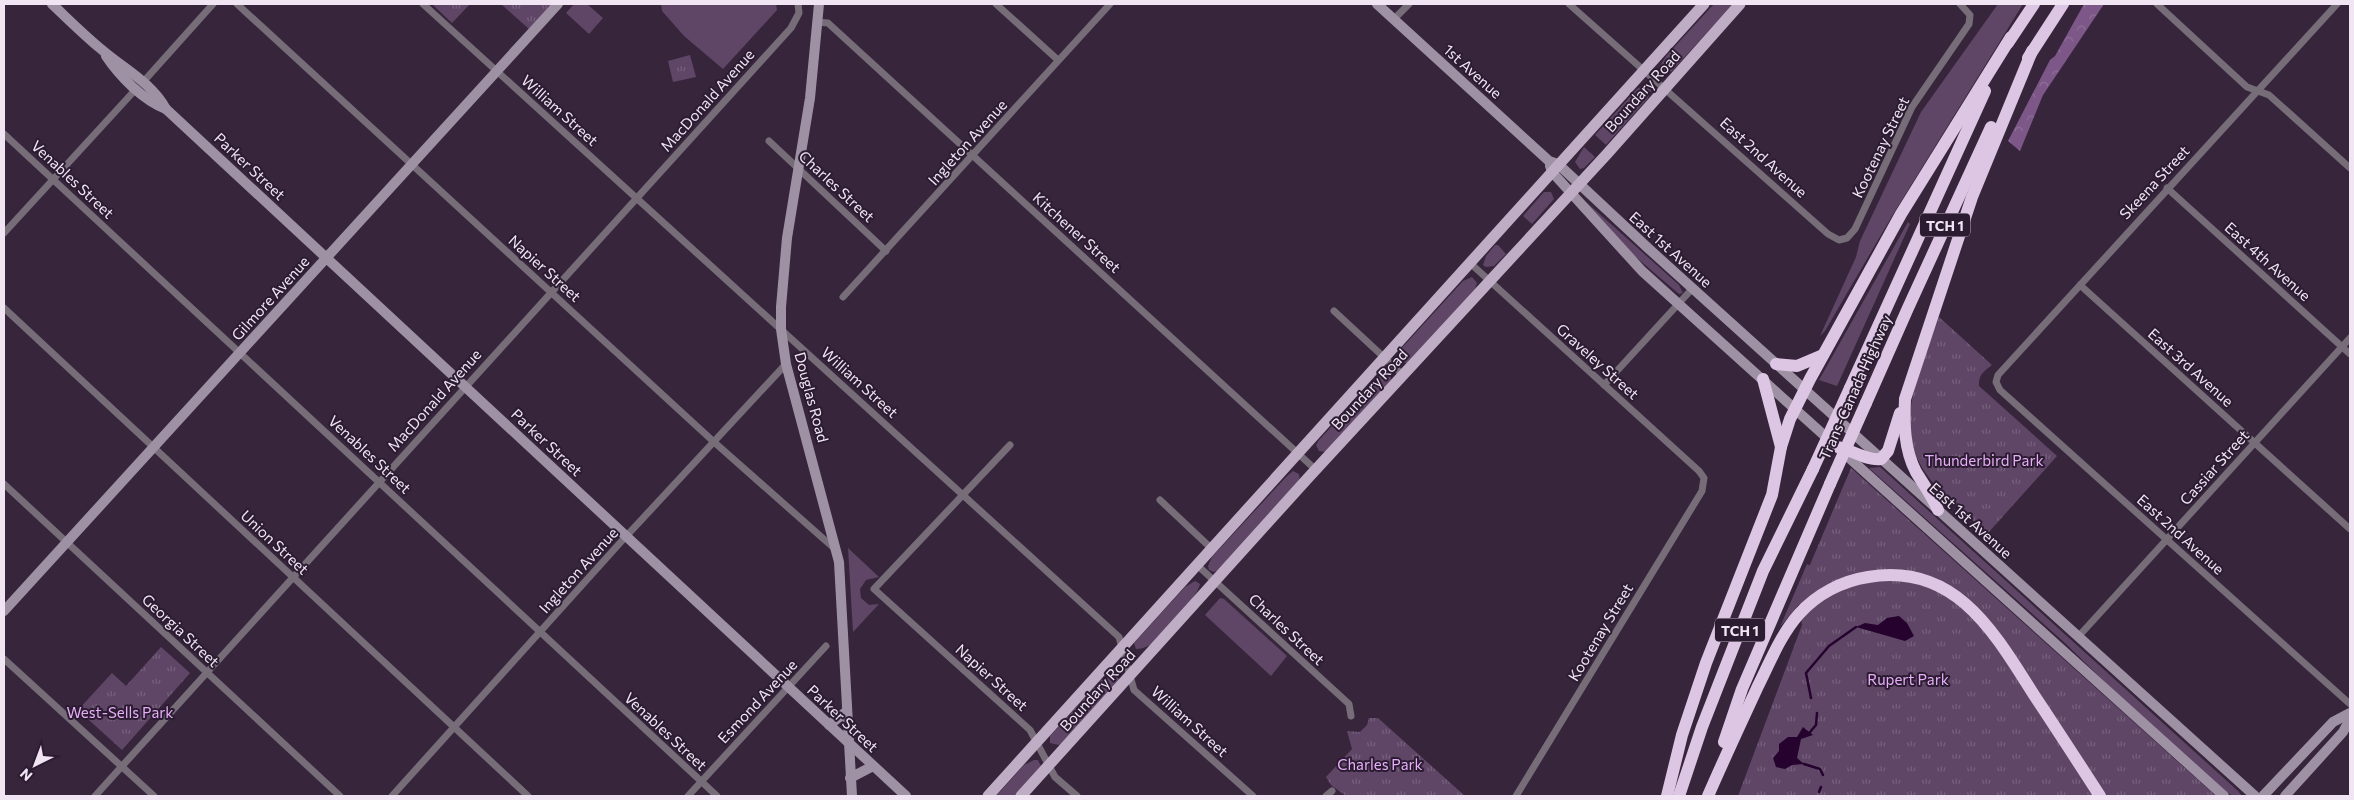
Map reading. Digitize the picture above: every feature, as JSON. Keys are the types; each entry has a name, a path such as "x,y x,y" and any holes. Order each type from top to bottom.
{"highway":[{"name":"Trans-Canada Highway","path":"1679,796 1702,727 1763,571 1813,469 2011,37 2034,4"},
{"name":"Trans-Canada Highway","path":"1707,796 1742,688 1866,403 1991,128 2032,51 2063,4"},
{"path":"1667,796 1682,735 1706,663 1772,495 1781,448 1795,408 1901,214 2011,37"},
{"path":"1838,447 1854,451 1868,459 1881,459 1888,451 1972,197 2032,51"},
{"path":"1776,364 1797,366 1823,355"},
{"path":"1763,379 1781,448"},
{"path":"1905,398 1904,424 1909,454 1938,510"},
{"path":"1707,796 1766,668 1780,641 1799,614 1825,593 1840,585 1859,578 1894,574 1930,581 1956,595 1972,609 2000,641 2100,796"}],"main road":[{"name":"Boundary Road","path":"988,796 1470,263 1553,166 1644,71 1704,4"},
{"name":"Boundary Road","path":"1021,796 1740,4"}],"street":[{"name":"Parker Street","path":"52,4 140,85 160,98 166,110 328,258 906,796"},
{"path":"4,233 213,4"},
{"name":"Napier Street","path":"237,4 714,442 836,550"},
{"name":"William Street","path":"423,4 964,494 1119,637 1134,690 1253,796"},
{"name":"Gilmore Avenue","path":"4,611 558,4"},
{"name":"MacDonald Avenue","path":"95,796 465,386 638,199 795,23 798,4"},
{"name":"Douglas Road","path":"819,4 810,98 787,238 781,329 786,364 836,550 842,595 852,796"},
{"path":"996,4 1058,60"},
{"name":"Ingleton Avenue","path":"843,297 1110,4"},
{"name":"1st Avenue","path":"1377,4 1553,166"},
{"path":"1394,19 1409,4"},
{"name":"East 2nd Avenue","path":"1569,4 1644,71 1666,87 1828,234 1838,240 1847,238"},
{"name":"Kootenay Street","path":"1847,238 1857,226 1912,107 1969,24 1971,18 1968,11 1960,4"},
{"path":"2156,4 2247,87 2269,95 2350,168"},
{"name":"Skeena Street","path":"1996,382 1998,375 2337,4"},
{"name":"Kitchener Street","path":"817,22 828,23 1316,470"},
{"name":"Venables Street","path":"4,134 241,352 540,633 717,796"},
{"name":"Charles Street","path":"768,141 886,251"},
{"name":"East 1st Avenue","path":"1553,166 1574,188 1776,364 2254,796"},
{"name":"East 1st Avenue","path":"1574,188 1616,245 1678,303 2224,796"},
{"name":"East 4th Avenue","path":"2167,188 2350,354"},
{"name":"Graveley Street","path":"1470,263 1699,471 1704,481"},
{"name":"East 3rd Avenue","path":"2080,286 2350,529"},
{"path":"1604,385 1692,289"},
{"name":"Union Street","path":"4,308 528,796"},
{"path":"1334,311 1403,375"},
{"name":"Cassiar Street","path":"2078,637 2350,338"},
{"name":"Ingleton Avenue","path":"392,796 626,537 786,364"},
{"name":"East 2nd Avenue","path":"1996,382 2000,390 2350,704"},
{"path":"964,494 1010,445"},
{"name":"Kootenay Street","path":"1516,796 1702,490 1704,481"},
{"name":"Georgia Street","path":"4,484 340,796"},
{"name":"Napier Street","path":"964,494 874,589 1030,730 1056,777 1076,796"},
{"path":"1160,500 1212,548"},
{"name":"Charles Street","path":"1197,565 1350,704 1351,716"},
{"name":"Esmond Avenue","path":"688,796 826,646"},
{"path":"4,659 154,796"},
{"path":"828,724 847,711"},
{"path":"2263,796 2333,722 2350,713"},
{"path":"2285,796 2343,732 2350,720"},
{"path":"850,778 873,766"},
{"path":"1326,796 1332,791"}],"green space":[{"path":"432,4 470,4 452,23"},
{"path":"501,4 552,4 529,29"},
{"path":"574,4 587,4 603,18 589,34 566,13"},
{"path":"661,4 776,4 777,10 723,69 684,36 662,11"},
{"path":"1714,4 1733,4 1672,71 1661,75 1659,67 1667,55"},
{"path":"1998,4 2023,4 1892,216 1825,331 1820,336 1856,257 1860,241 1921,112"},
{"path":"2084,4 2104,4 2043,95 2020,151 2008,141 2050,60 2055,56"},
{"path":"690,55 696,77 673,82 668,61"},
{"path":"1646,84 1651,90 1648,98 1606,145 1595,135 1637,89"},
{"path":"1584,147 1595,157 1584,168 1580,169 1575,162"},
{"path":"1544,192 1551,192 1554,199 1532,224 1523,216"},
{"path":"1584,200 1679,285 1683,293 1679,294 1630,252"},
{"path":"1908,222 1910,224 1837,386 1819,380"},
{"path":"1495,245 1498,245 1506,254 1494,266 1486,267 1483,265 1486,256"},
{"path":"1472,277 1477,283 1475,289 1407,363 1399,361 1397,357 1399,351 1463,281"},
{"name":"Thunderbird Park","path":"1939,317 1992,365 1984,371 1979,386 2057,456 1988,533 1956,506 1933,483 1916,456 1911,437 1910,417 1913,396 1924,356"},
{"path":"1383,371 1390,374 1391,380 1326,452 1319,451 1316,445 1319,440"},
{"path":"1880,467 2242,796 2233,796 2223,790 2145,721 2065,643 1869,468"},
{"name":"Rupert Park","path":"1851,468 2216,796 1738,796 1802,625 1798,593"},
{"path":"1293,471 1299,474 1300,481 1218,570 1214,572 1209,570 1208,566 1212,557"},
{"path":"848,548 879,577 866,580 860,589 861,598 869,605 879,604 853,632"},
{"path":"1807,564 1836,580 1806,596 1780,627"},
{"path":"1195,581 1200,584 1198,590 1180,615 1154,642 1146,647 1136,649 1134,643 1185,587"},
{"path":"1220,598 1224,599 1287,656 1271,676 1205,615"},
{"name":"West-Sells Park","path":"161,647 190,673 122,750 78,710 112,673 126,686"},
{"path":"1115,675 1120,680 1064,742 1059,745 1050,743 1050,736 1101,680"},
{"name":"Charles Park","path":"1369,718 1378,718 1465,796 1346,796 1331,785 1326,777 1352,749 1347,731 1360,732 1367,725"},
{"path":"1038,760 1041,766 1016,796 996,796 1024,765"}],"shaded area":[{"path":"1899,616 1907,623 1914,636 1905,641 1856,627 1865,623 1878,625 1887,618"},
{"path":"1803,727 1813,735 1801,739 1797,758 1804,764 1792,765 1785,769 1776,767 1773,758 1779,751 1779,744 1788,737 1797,737"}],"waterway":[{"path":"1811,698 1806,673 1829,646 1856,627"},
{"path":"1810,732 1816,725 1817,713"},
{"path":"1804,764 1820,769 1823,775"},
{"path":"1819,792 1821,787"}]}
